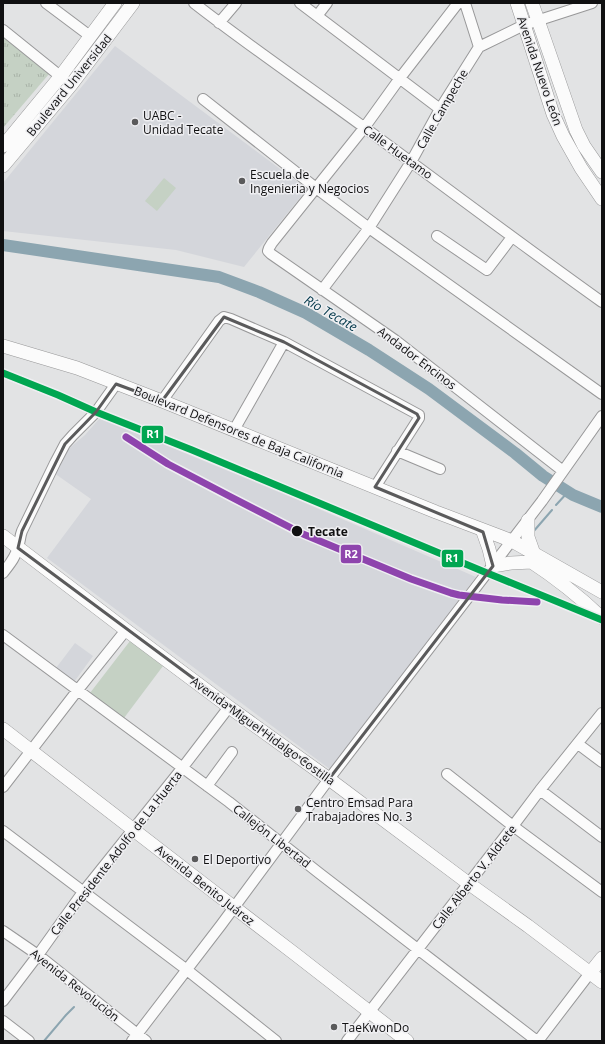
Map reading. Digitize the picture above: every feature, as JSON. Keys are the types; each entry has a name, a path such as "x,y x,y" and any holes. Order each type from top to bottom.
{"main road":[{"name":"Boulevard Universidad","path":"3,146 60,77 115,3"},
{"name":"Boulevard Universidad","path":"3,166 71,85 133,3"},
{"name":"Avenida Nuevo León","path":"517,3 553,114 563,136 581,168 602,199"},
{"name":"Avenida Nuevo León","path":"532,3 576,130 584,146 602,172"},
{"name":"Boulevard Defensores de Baja California","path":"3,346 77,368 478,529 492,533 533,558 602,592"},
{"path":"478,529 489,549 493,566 511,563 533,558 528,537 528,520"},
{"name":"Avenida Miguel Hidalgo Costilla","path":"3,536 229,707 329,779 602,982"},
{"name":"Boulevard Defensores de Baja California","path":"533,558 602,618"},
{"name":"Avenida Benito Juárez","path":"3,729 407,1041"},
{"path":"590,973 602,958"}],"street":[{"path":"46,3 90,36"},
{"name":"Calle Huetamo","path":"194,3 219,23 602,302"},
{"path":"219,23 236,3"},
{"path":"300,3 440,109"},
{"path":"317,16 328,3"},
{"path":"316,188 364,128 400,78 458,3"},
{"path":"464,3 479,47 524,25 592,3"},
{"path":"3,30 71,85"},
{"name":"Calle Campeche","path":"322,290 370,228 411,162 440,109 479,47"},
{"path":"203,99 316,188 370,228 602,394"},
{"path":"3,136 16,124 24,121"},
{"name":"Andador Encinos","path":"316,188 272,243 268,251 270,254 395,340 563,471"},
{"path":"437,236 487,270 512,237"},
{"path":"162,401 219,321 224,317 230,319 284,342 419,415 419,418 374,487"},
{"path":"234,430 284,342"},
{"path":"3,573 14,558 22,531 65,444 96,412 116,384"},
{"path":"135,1038 329,779 456,612 510,544 602,416"},
{"path":"397,451 440,470"},
{"path":"3,787 77,690 126,630"},
{"name":"Callejón Libertad","path":"3,635 183,767 537,1041"},
{"name":"Calle Presidente Adolfo de La Huerta","path":"3,1001 83,892 229,707"},
{"name":"Calle Alberto V. Aldrete","path":"347,1041 540,790 602,713"},
{"path":"578,744 602,762"},
{"path":"207,786 232,752"},
{"path":"447,774 513,826 602,892"},
{"path":"540,790 602,837"},
{"path":"3,831 187,970 276,1041"},
{"name":"Avenida Revolución","path":"3,931 38,955 135,1038 146,1041"},
{"path":"537,1041 590,973"},
{"path":"3,1021 29,1041"}],"highlighted area":[{"path":"224,317 284,342 417,414 419,418 375,487 483,532 493,566 329,779 18,548 22,531 65,444 96,412 116,384 162,401"}],"shaded area":[{"name":"UABC - Unidad Tecate","path":"115,46 307,189 244,267 176,250 3,231 3,183"},
{"path":"100,418 298,500 476,577 331,770 47,558 91,499 54,473 66,451 85,435"},
{"path":"75,643 93,656 74,682 56,668"}],"green space":[{"path":"3,37 49,74 3,128"},
{"path":"164,178 176,188 157,211 145,201"},
{"path":"130,641 163,666 124,718 90,693"}],"waterway":[{"name":"Río Tecate","path":"3,245 219,277 259,292 306,313 369,350 429,389 515,453 543,476 573,495 602,507"},
{"path":"556,505 568,492"},
{"path":"533,532 552,510"},
{"path":"44,1041 74,1007"}],"transit line":[{"name":"R1","path":"3,373 602,620"},
{"name":"R2","path":"126,437 168,464 303,534 411,579 459,595 537,602"}],"place":[{"name":"UABC - Unidad Tecate","path":"135,122"},
{"name":"Escuela de Ingenieria y Negocios","path":"242,181"},
{"name":"Tecate","path":"297,531"},
{"name":"Centro Emsad Para Trabajadores No. 3","path":"298,809"},
{"name":"El Deportivo","path":"195,859"},
{"name":"TaeKwonDo","path":"334,1027"}]}
